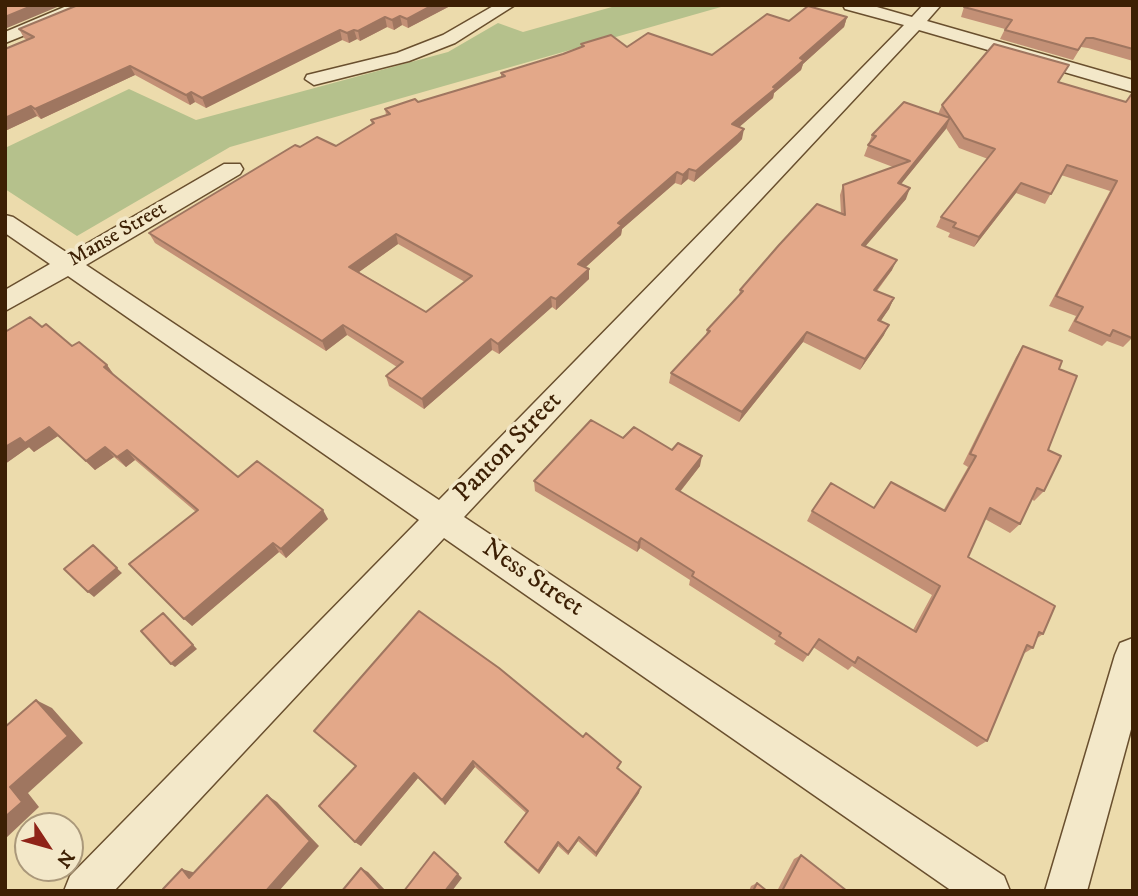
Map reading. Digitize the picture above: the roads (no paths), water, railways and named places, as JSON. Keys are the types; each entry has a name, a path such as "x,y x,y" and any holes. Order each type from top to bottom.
{"street":[{"path":"5,37 84,5"},
{"path":"314,79 403,57 449,39 508,5"},
{"path":"851,5 924,14 1133,86"},
{"name":"Panton Street","path":"85,891 924,14"},
{"name":"Manse Street","path":"5,302 232,169"},
{"name":"Ness Street","path":"5,222 989,891"},
{"path":"1066,891 1133,655"}]}
